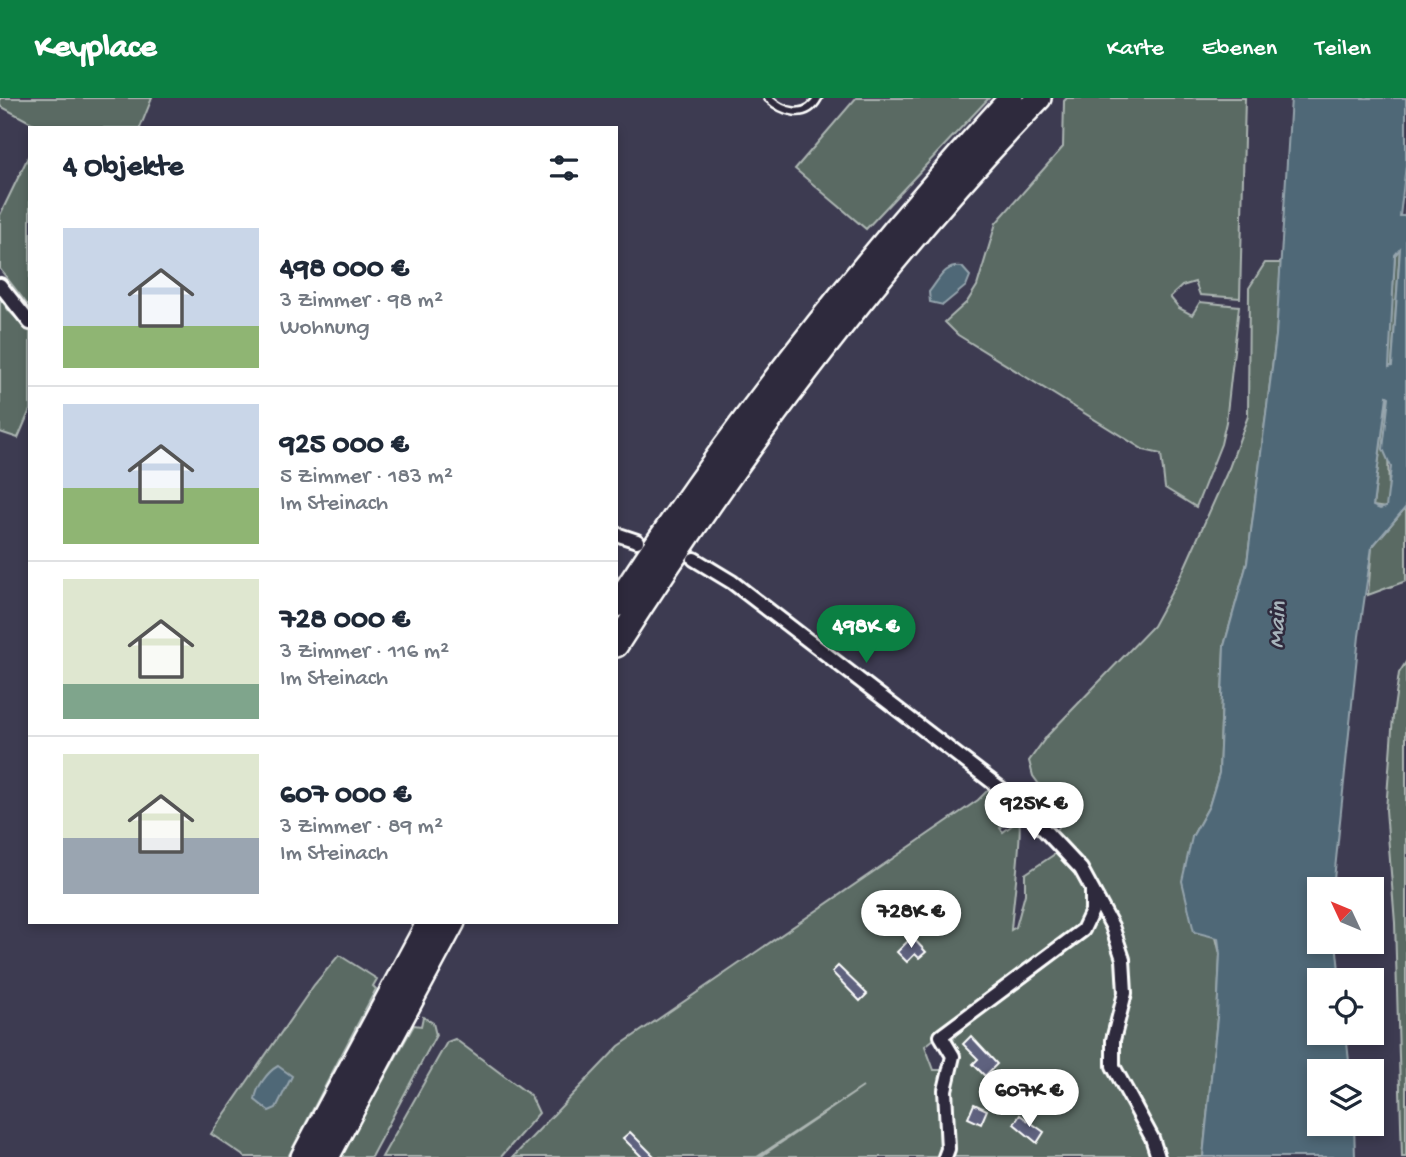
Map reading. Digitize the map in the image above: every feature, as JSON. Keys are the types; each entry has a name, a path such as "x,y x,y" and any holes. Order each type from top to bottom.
{"highway":[{"path":"618,602 717,457 807,337 918,202 1021,102"},
{"path":"618,642 691,531 799,381 1021,102"},
{"path":"303,1157 428,924"},
{"path":"327,1157 452,924"}],"street":[{"path":"0,285 28,320"},
{"path":"618,535 637,541"},
{"path":"694,559 732,582 1017,801 1073,860 1093,887 1112,926 1125,974 1125,993 1113,1040 1113,1066 1153,1138 1158,1157"},
{"path":"945,1157 948,1149 945,1090 953,1056 941,1037 1007,984 1083,930 1092,911 1093,887"}],"lane":[{"path":"768,98 777,107 792,113 805,111 818,98"}],"green space":[{"path":"0,98 152,98 141,126 37,126 0,106"},
{"path":"856,98 989,98 866,229 795,169"},
{"path":"1067,98 1245,98 1240,298 1200,295 1195,282 1182,286 1170,297 1179,308 1192,315 1200,302 1239,306 1226,422 1221,444 1196,507 1165,488 1161,454 1144,450 958,335 945,322 967,302 977,286 996,223 1063,147 1064,101"},
{"path":"28,157 28,304 0,269 0,215"},
{"path":"1400,248 1392,366 1388,367 1395,255"},
{"path":"1265,263 1281,263 1276,336 1247,563 1224,646 1219,773 1209,806 1192,837 1220,954 1217,1018 1203,1157 1159,1157 1113,1066 1123,959 1055,831 1065,820 1033,776 1029,761 1047,736 1153,626 1183,571 1229,468 1248,416 1249,288"},
{"path":"0,298 28,329 28,415 18,438 0,432"},
{"path":"1387,395 1389,500 1386,508 1373,506"},
{"path":"1406,507 1406,581 1368,595 1372,547"},
{"path":"1406,662 1406,1157 1402,1157 1395,923 1386,810 1393,716 1399,673"},
{"path":"990,788 1018,811 1018,815 1000,828 1003,832 1019,820 1011,930 1016,927 1025,894 1025,874 1058,852 1063,852 1090,889 1088,909 1079,926 925,1046 934,1070 951,1070 945,1157 760,1157 863,1087 757,1157 513,1157 619,1046 978,800"},
{"path":"1096,916 1104,916 1123,972 1110,1054 1156,1157 954,1157 952,1093 958,1066 953,1040 958,1030 1050,964"},
{"path":"339,955 377,979 373,986 376,989 288,1157 245,1157 211,1134 314,985"},
{"path":"423,1017 433,1023 436,1035 371,1157 340,1157 414,1025 421,1026"},
{"path":"455,1039 531,1096 539,1113 501,1157 382,1157 447,1042"}],"water":[{"name":"Main","path":"1291,98 1406,98 1406,165 1400,216 1405,216 1406,206 1406,507 1372,547 1359,636 1334,877 1307,877 1307,954 1337,954 1339,968 1307,968 1307,1045 1347,1045 1349,1059 1307,1059 1307,1136 1354,1136 1355,1157 1203,1157 1217,1018 1220,954 1218,938 1194,932 1182,881 1192,837 1209,806 1219,773 1224,646 1247,563 1276,336","holes":["1400,249 1392,366 1389,367 1395,255","1387,396 1383,449 1391,467 1386,507 1380,509 1373,506"]},
{"path":"962,267 970,276 966,286 943,305 930,302 929,292 942,274 951,268"},
{"path":"278,1066 292,1076 276,1108 269,1111 255,1100 256,1095 266,1076"}],"building":[{"path":"912,937 926,952 919,958 915,954 907,962 897,952"},
{"path":"838,966 867,994 860,1001 832,972"},
{"path":"971,1036 997,1064 985,1076 973,1064 978,1059 963,1044"},
{"path":"974,1104 987,1110 981,1124 968,1118"},
{"path":"1020,1115 1044,1132 1037,1143 1014,1124"},
{"path":"630,1132 655,1157 642,1157 623,1138"}]}
